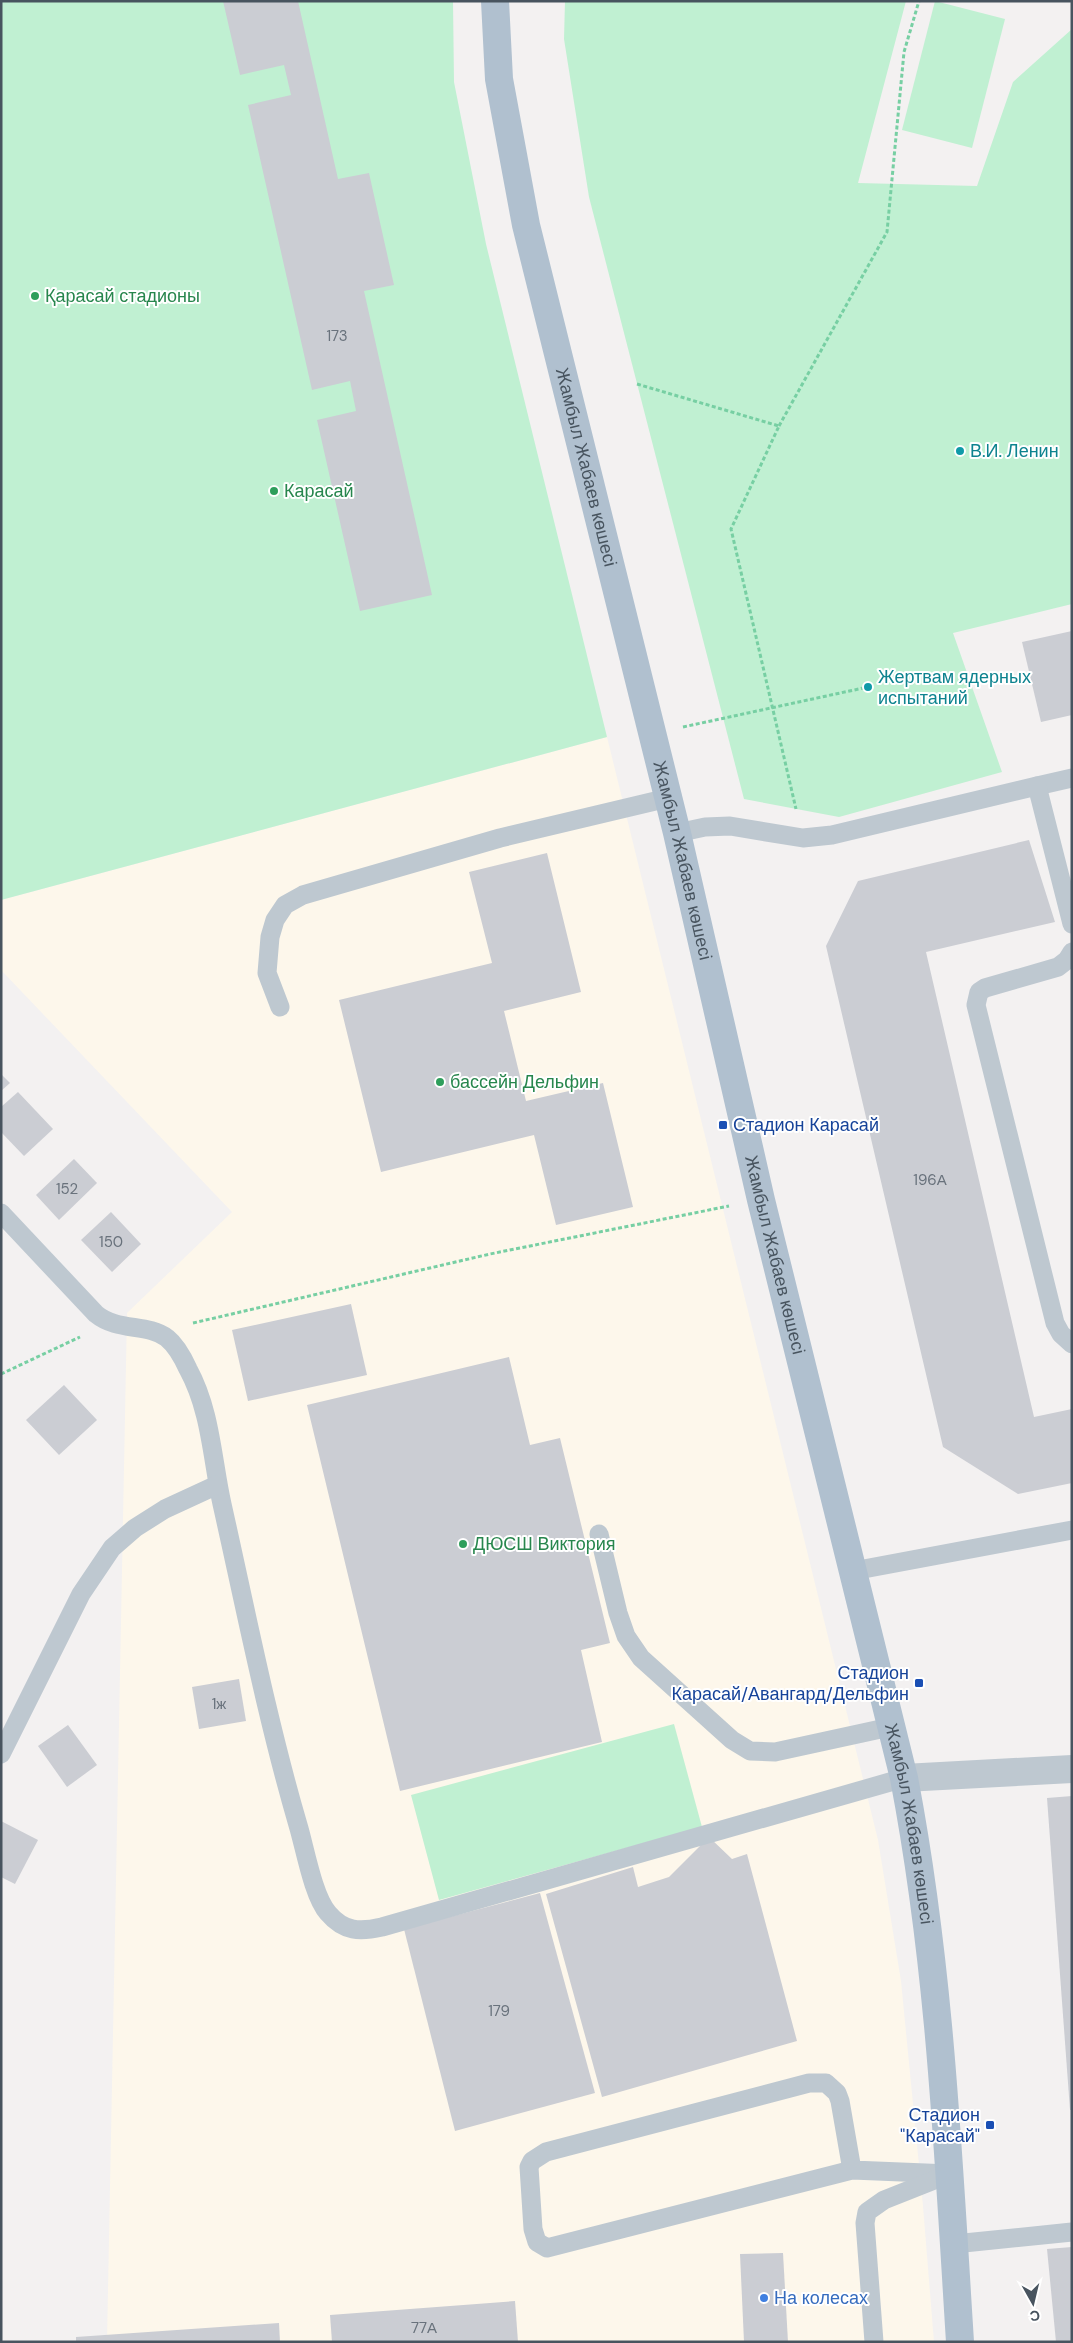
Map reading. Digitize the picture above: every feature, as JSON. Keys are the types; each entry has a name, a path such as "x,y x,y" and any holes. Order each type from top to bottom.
{"main road":[{"name":"Жамбыл Жабаев көшесі","path":"495,1 499,79 526,225 677,833 760,1200 904,1778 919,1858 934,1976 950,2174 960,2342"}],"street":[{"path":"904,1778 1072,1769"}],"lane":[{"path":"677,833 705,827 730,826 803,838 832,835 1072,778"},
{"path":"1037,786 1072,924"},
{"path":"280,1007 267,973 270,937 275,920 286,905 302,895 500,838 668,798"},
{"path":"1072,952 1067,960 1058,967 985,988 979,992 976,1005 1055,1323 1072,1344"},
{"path":"1,1213 96,1314 110,1324 154,1332 165,1336 177,1349 202,1399 217,1484 280,1763 320,1903 339,1925 353,1931 401,1922 904,1778"},
{"path":"1,1754 81,1594 112,1548 135,1528 217,1484"},
{"path":"853,1571 1072,1530"},
{"path":"600,1534 618,1613 626,1636 640,1658 732,1740 750,1751 775,1752 890,1727"},
{"path":"852,2170 837,2093 826,2083 809,2083 546,2152 532,2161 529,2167 533,2229 540,2245 547,2248 852,2170 950,2174"},
{"path":"874,2342 865,2224 867,2212 884,2200 950,2174"},
{"path":"954,2244 1072,2232"}],"path":[{"path":"803,838 732,529 779,426 887,232 904,52 919,1"},
{"path":"637,384 779,426"},
{"path":"652,733 868,687"},
{"path":"154,1332 490,1254 760,1200"},
{"path":"1,1374 110,1324"}],"shaded area":[{"path":"607,737 878,1840 901,1981 934,2342 107,2342 127,1313 232,1212 1,970 1,900"}],"green space":[{"name":"Карасай","path":"1,1 453,1 454,82 486,244 607,737 1,900"},
{"path":"565,1 906,1 858,183 977,186 1013,82 1072,29 1072,604 953,633 1002,772 839,817 744,799 589,197 564,39"},
{"path":"935,1 1005,19 972,148 902,130"},
{"path":"674,1724 702,1827 439,1900 411,1795"}],"building":[{"path":"223,1 298,1 338,179 369,173 394,285 364,291 432,595 360,611 317,420 356,411 350,381 312,390 248,105 291,95 284,65 240,75"},
{"path":"1072,631 1072,715 1041,722 1022,642"},
{"path":"1029,840 1055,922 926,952 1034,1417 1072,1409 1072,1483 1018,1494 943,1447 826,946 858,881"},
{"path":"547,853 581,992 504,1011 526,1101 603,1083 633,1207 556,1225 534,1135 381,1172 339,1000 492,963 469,872"},
{"path":"1,1074 10,1083 1,1091"},
{"path":"18,1092 53,1129 24,1156 1,1132 1,1107"},
{"path":"74,1159 97,1183 59,1220 36,1195"},
{"path":"111,1212 141,1244 112,1272 81,1240"},
{"path":"351,1304 367,1375 248,1401 232,1330"},
{"name":"ДЮСШ Виктория","path":"509,1357 530,1445 560,1438 610,1643 581,1650 602,1742 400,1791 307,1405"},
{"path":"64,1385 97,1420 59,1455 26,1420"},
{"path":"239,1679 246,1721 199,1729 192,1687"},
{"path":"68,1725 97,1765 67,1787 38,1746"},
{"path":"1072,1796 1072,2110 1070,2110 1047,1798"},
{"path":"1,1821 38,1840 15,1884 1,1877"},
{"path":"709,1837 732,1859 747,1854 797,2041 602,2097 546,1894 633,1867 638,1887 669,1877"},
{"path":"540,1893 595,2093 455,2131 404,1929"},
{"path":"1072,2247 1072,2342 1056,2342 1047,2249"},
{"name":"На колесах","path":"783,2253 788,2342 744,2342 740,2254"},
{"path":"515,2301 518,2342 332,2342 330,2315"},
{"path":"279,2323 280,2342 76,2342 76,2337"}],"place":[{"name":"Қарасай стадионы","path":"35,296"},
{"name":"В.И. Ленин","path":"960,451"},
{"name":"Карасай","path":"274,491"},
{"name":"Жертвам ядерных испытаний","path":"868,687"},
{"name":"бассейн Дельфин","path":"440,1082"},
{"name":"Стадион Карасай","path":"723,1125"},
{"name":"ДЮСШ Виктория","path":"463,1544"},
{"name":"Стадион Карасай/Авангард/Дельфин","path":"919,1683"},
{"name":"Стадион \"Карасай\"","path":"990,2125"},
{"name":"На колесах","path":"764,2298"}]}
